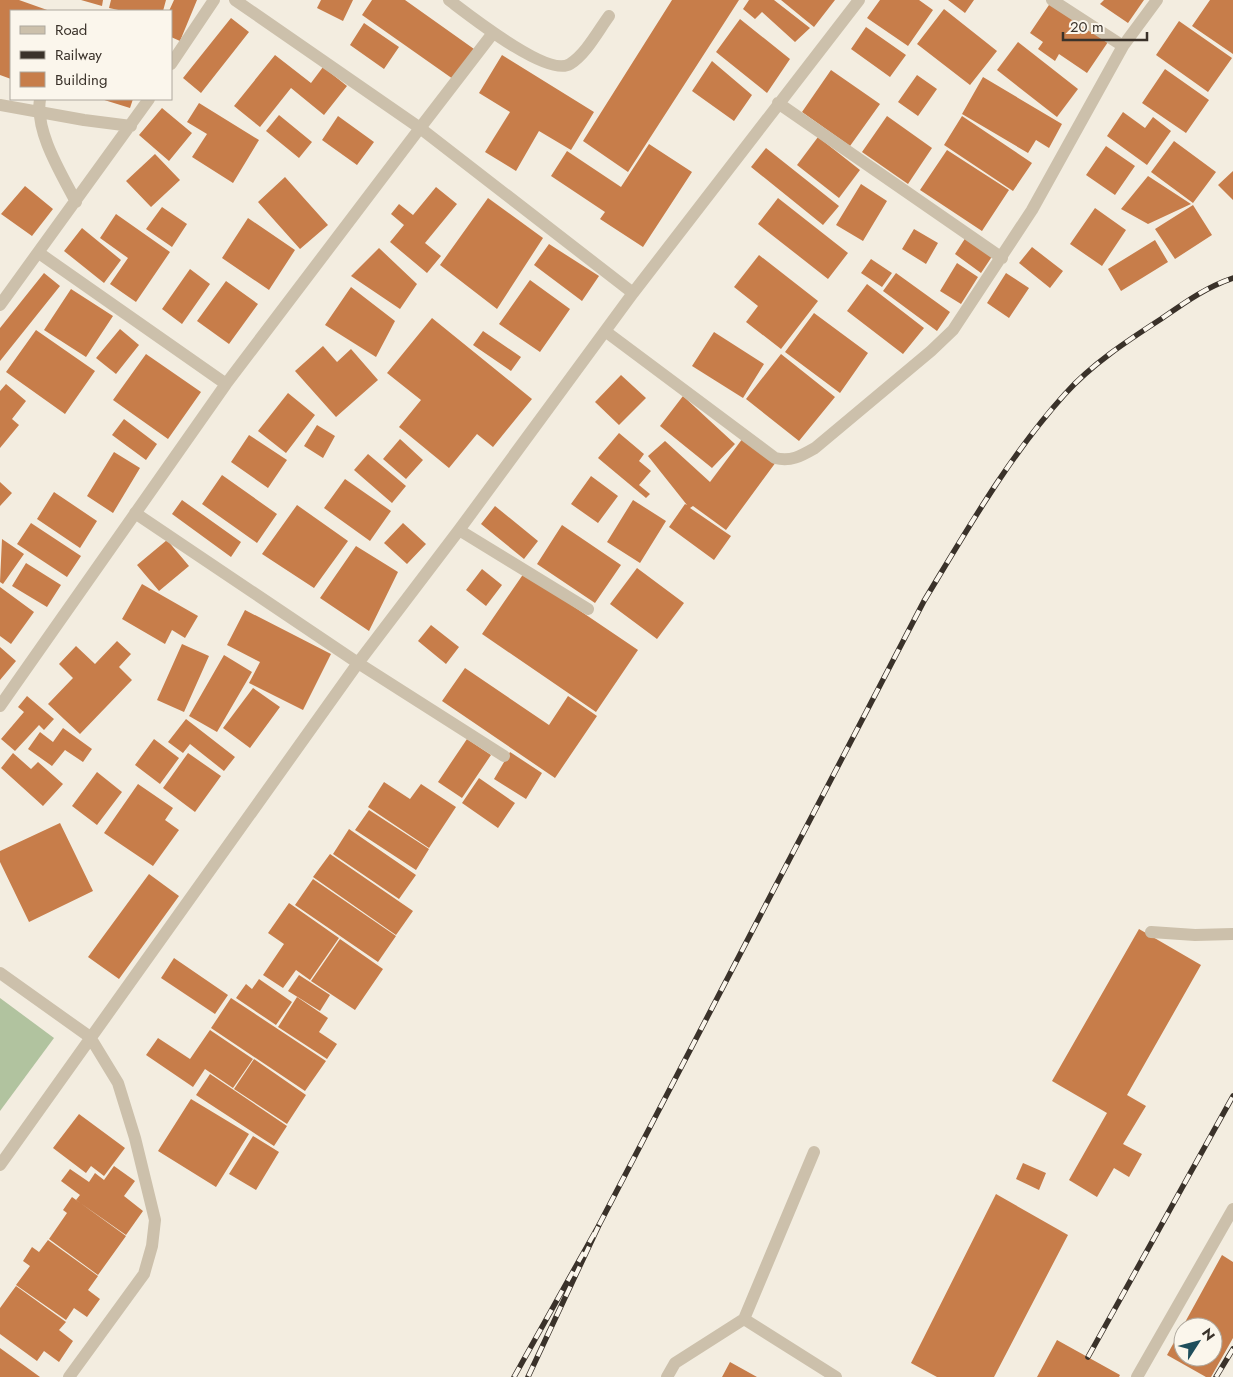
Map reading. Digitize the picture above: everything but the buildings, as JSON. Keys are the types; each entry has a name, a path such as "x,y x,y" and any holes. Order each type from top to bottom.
{"street":[{"path":"172,63 214,0"},
{"path":"235,0 420,128 632,293"},
{"path":"448,0 493,33 550,66 569,65 578,57 609,16"},
{"path":"0,1165 358,664 459,530 632,293 859,0"},
{"path":"1052,0 1123,46"},
{"path":"605,331 775,458 786,461 798,458 815,448 931,351 953,330 1032,210 1123,46 1157,0"},
{"path":"0,706 226,384 493,33"},
{"path":"40,100 38,112 52,156 76,202"},
{"path":"0,305 131,126 147,100"},
{"path":"778,103 1002,258"},
{"path":"0,105 131,126"},
{"path":"39,253 226,384"},
{"path":"135,513 358,664 504,756"},
{"path":"459,530 588,609"},
{"path":"1150,932 1233,934"},
{"path":"0,973 90,1037 118,1083 135,1138 155,1220 152,1246 144,1274 69,1377"},
{"path":"667,1377 675,1363 744,1319 814,1152"},
{"path":"1138,1377 1233,1210"},
{"path":"744,1319 836,1377"}],"green space":[{"path":"0,998 54,1038 0,1111"}],"railway":[{"path":"599,1225 924,601 1007,468 1065,394 1098,363 1187,301 1233,278"},
{"path":"1088,1357 1233,1096"},
{"path":"514,1377 599,1225 528,1377"},
{"path":"1216,1377 1233,1349"}]}
